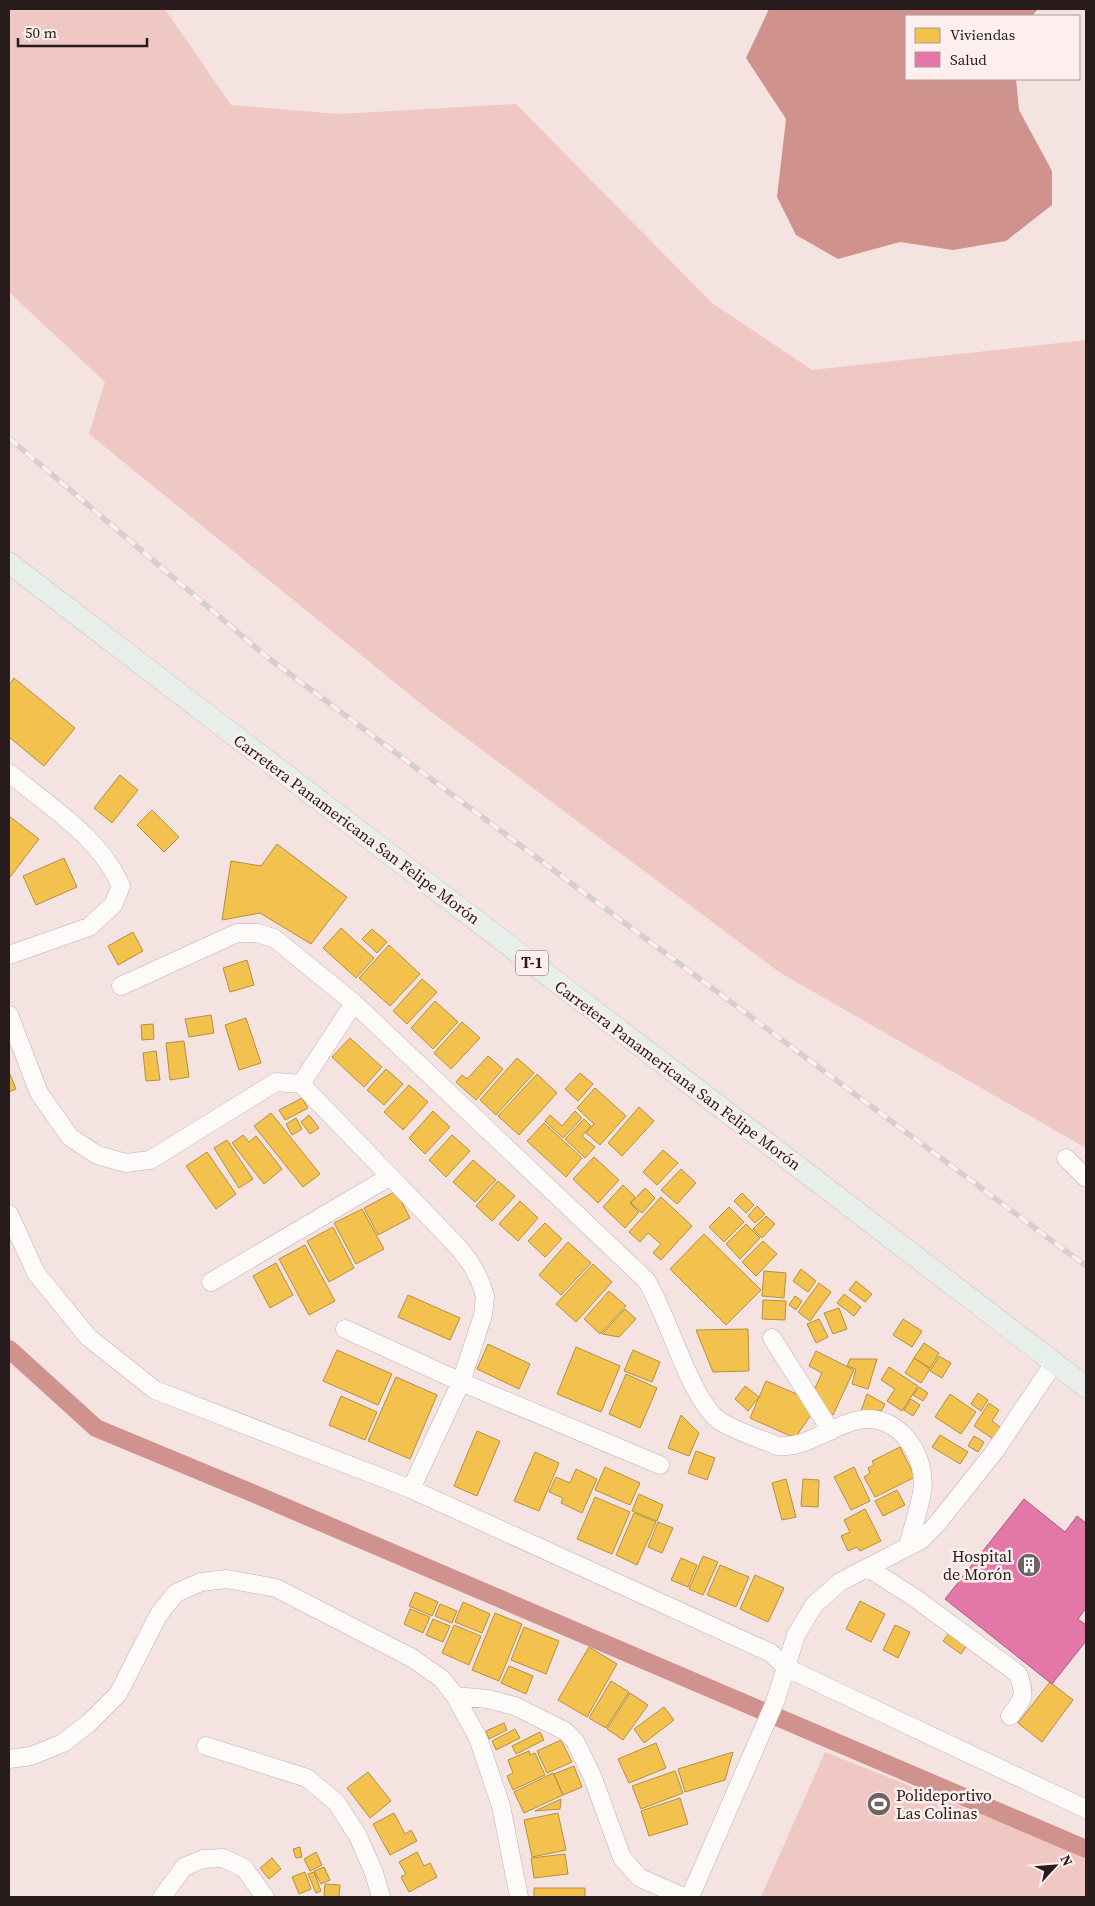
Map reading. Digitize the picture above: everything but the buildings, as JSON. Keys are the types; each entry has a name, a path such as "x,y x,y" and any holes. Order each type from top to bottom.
{"main road":[{"name":"Carretera Panamericana San Felipe Morón","path":"9,563 1086,1387"}],"street":[{"path":"9,773 95,844 114,871 121,886 113,905 89,927 9,955"},
{"path":"121,986 237,933 256,933 274,938 354,1002 646,1280 665,1317 699,1398 720,1421 776,1446 786,1447 797,1445 860,1420 885,1421 898,1428 906,1437 921,1470 922,1490 908,1548"},
{"path":"302,1084 354,1002"},
{"path":"9,1015 39,1093 70,1137 97,1155 126,1163 150,1160 276,1082 302,1084 459,1248 480,1280 484,1296 483,1315 462,1382 411,1489"},
{"path":"1066,1158 1086,1178"},
{"path":"211,1282 389,1177"},
{"path":"9,1214 36,1273 82,1330 155,1390 411,1489 771,1653 785,1667 1086,1809"},
{"path":"346,1328 462,1382 660,1465"},
{"path":"772,1338 831,1431"},
{"path":"690,1897 775,1702 796,1635 814,1605 840,1582 921,1540 942,1518 995,1450 1054,1363"},
{"path":"868,1568 915,1598 1018,1674 1024,1692 1022,1700 1010,1716"},
{"path":"9,1759 31,1756 64,1743 89,1724 118,1694 159,1614 176,1593 210,1581 227,1579 276,1588 412,1658 442,1679 455,1696 478,1738 501,1806 519,1897"},
{"path":"455,1696 488,1699 515,1706 565,1731 575,1741 593,1778 622,1858 640,1878 684,1897"},
{"path":"206,1746 307,1778 336,1802 358,1836 374,1873 381,1897"},
{"path":"162,1897 184,1868 203,1859 223,1858 244,1868 265,1897"}],"shaded area":[{"path":"9,9 165,9 231,105 339,114 516,104 712,303 812,370 1086,340 1086,1148 779,972 430,711 89,434 105,382 9,292"},
{"path":"769,9 1038,9 1033,15 905,15 905,80 1016,80 1019,110 1052,171 1052,205 1006,241 953,250 900,242 838,259 796,235 777,197 786,119 746,58"},
{"name":"Polideportivo Las Colinas","path":"825,1752 1086,1856 1086,1897 761,1897"}],"waterway":[{"path":"9,1349 96,1428 1086,1849"}],"railway":[{"path":"9,438 267,657 1086,1266"}],"place":[{"name":"Hospital de Morón","path":"1029,1565"},
{"name":"Polideportivo Las Colinas","path":"879,1804"}]}
